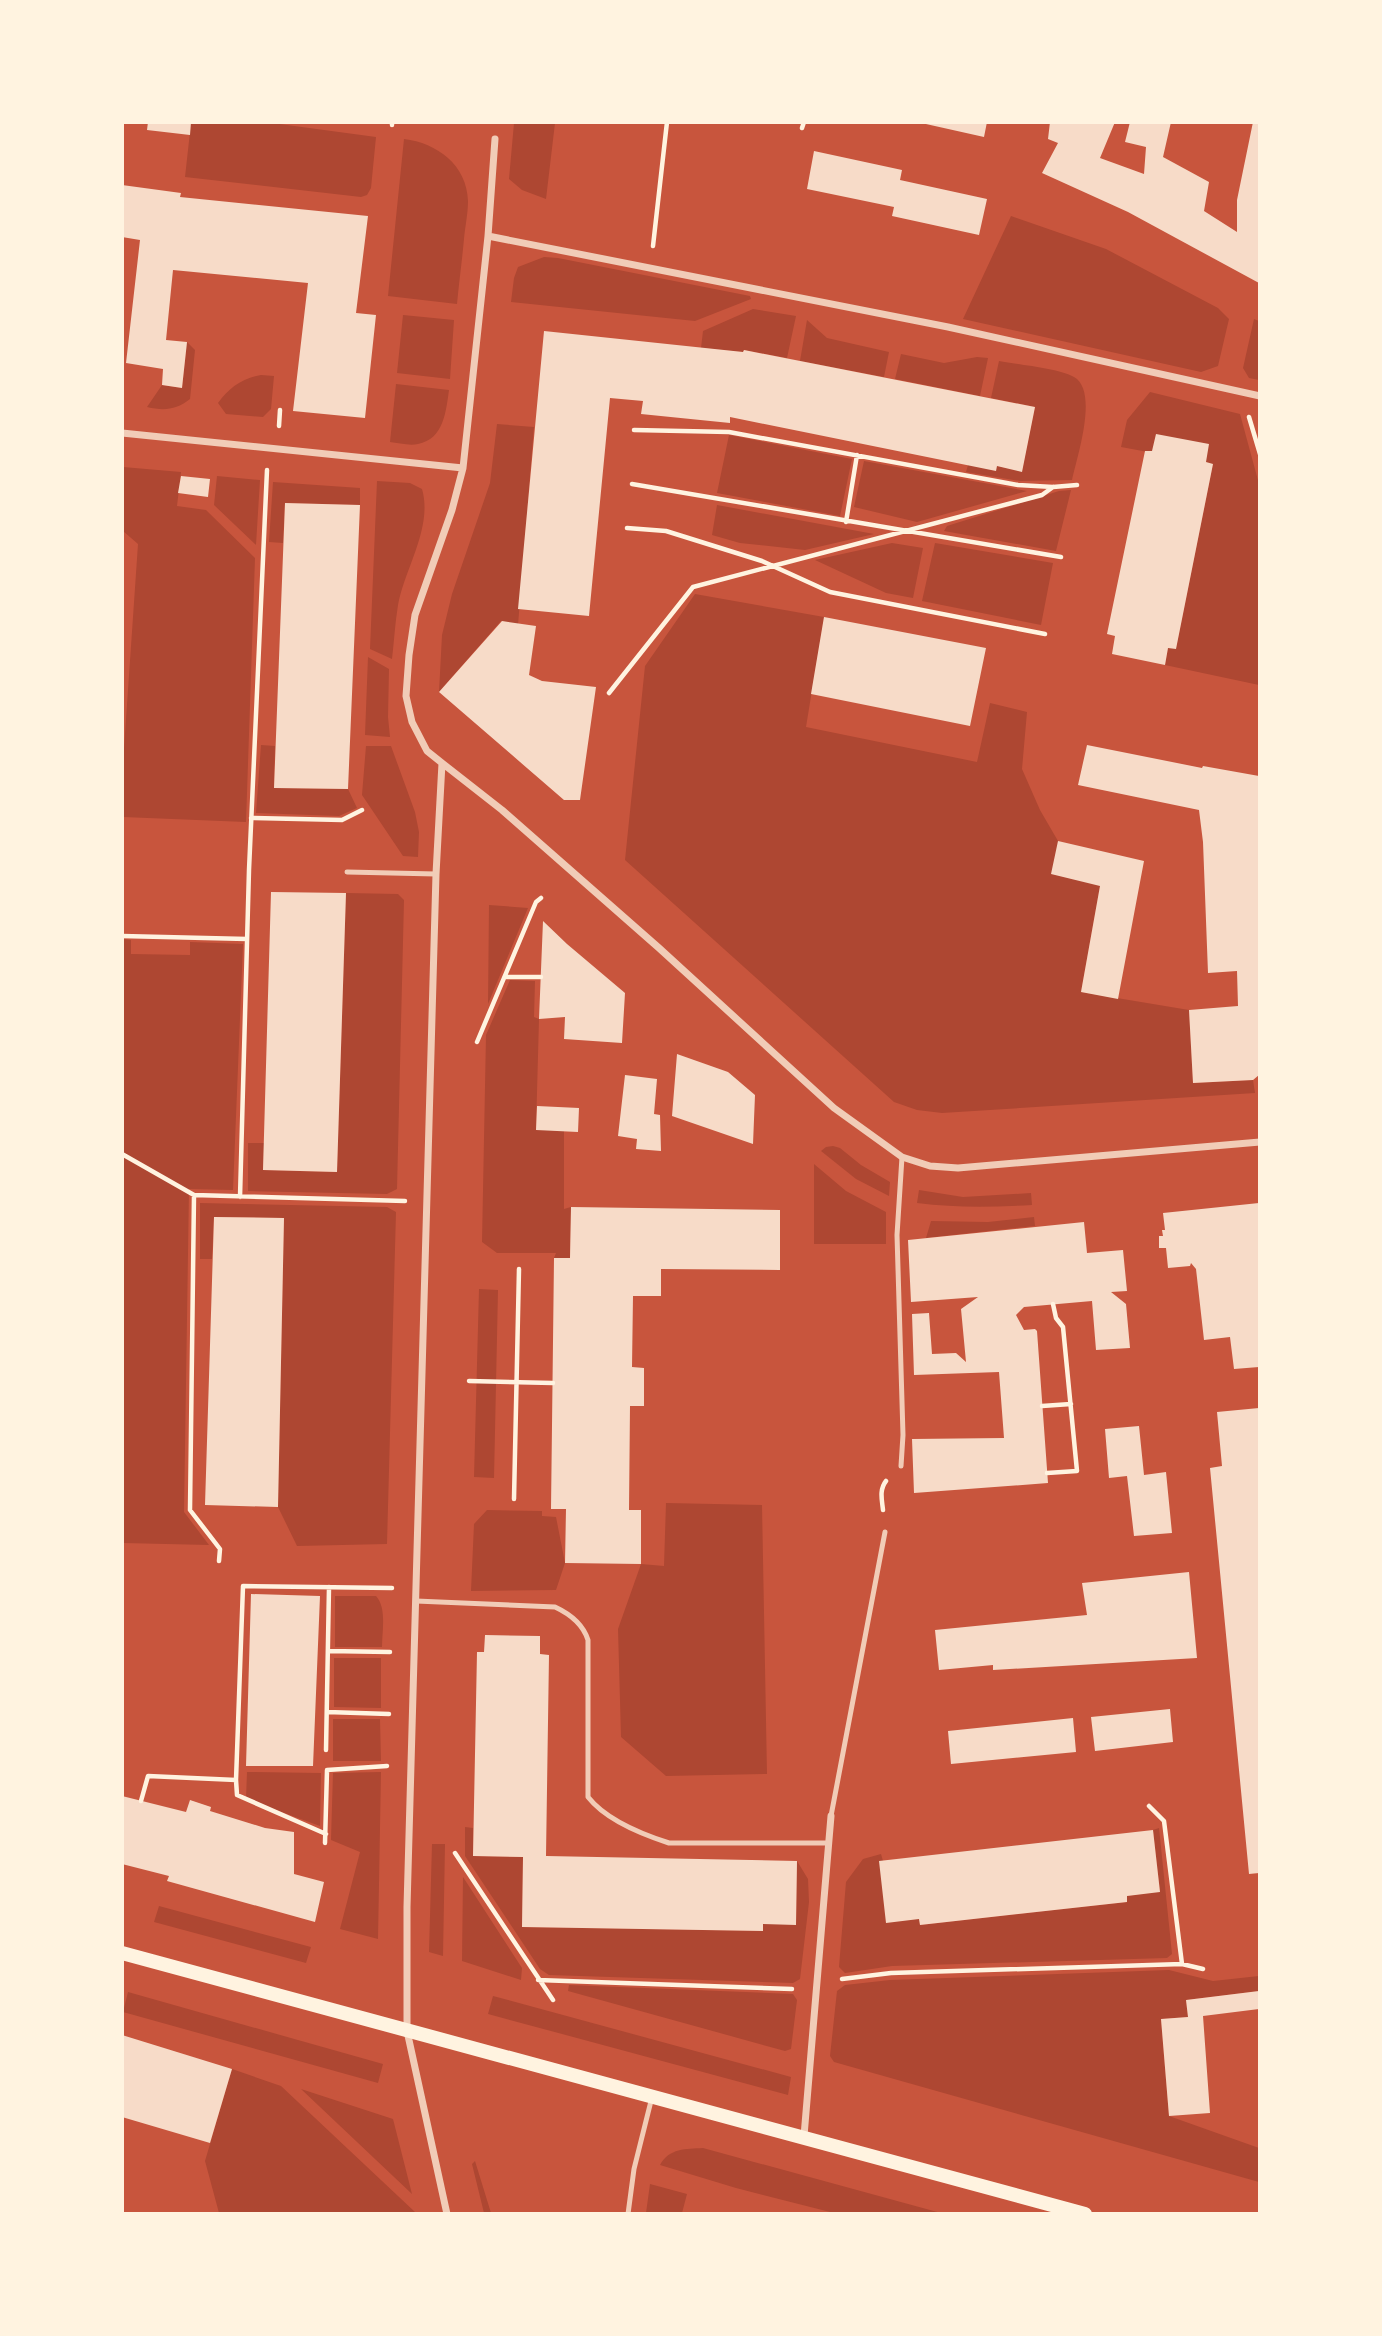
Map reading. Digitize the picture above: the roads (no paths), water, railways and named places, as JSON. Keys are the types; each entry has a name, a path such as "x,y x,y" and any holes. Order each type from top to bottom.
{"main road":[{"path":"122,1953 1085,2214"}],"street":[{"path":"495,139 488,236 463,468 452,510 415,615 408,669 406,696 412,722 427,751 502,810 618,911 834,1108 902,1157 930,1166 958,1168 1259,1142"},
{"path":"488,236 948,327 1259,396"},
{"path":"122,433 463,468"},
{"path":"442,763 436,874 407,1908 407,2031 447,2214"},
{"path":"804,2136 831,1816"}],"lane":[{"path":"347,872 436,874"},
{"path":"901,1466 903,1435 897,1235 902,1157"},
{"path":"831,1816 886,1532"},
{"path":"416,1601 555,1607 567,1613 585,1630 588,1640 588,1797 598,1809 652,1838 669,1843 830,1843"},
{"path":"628,2214 634,2168 652,2095"}]}
